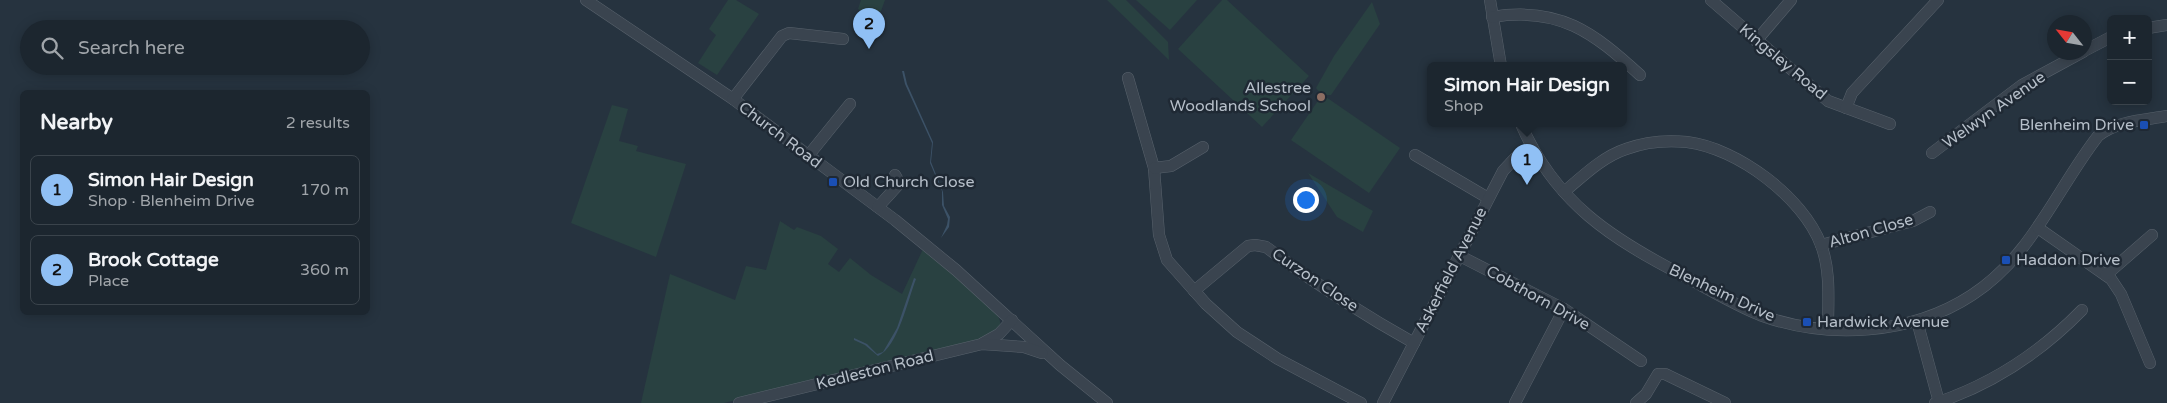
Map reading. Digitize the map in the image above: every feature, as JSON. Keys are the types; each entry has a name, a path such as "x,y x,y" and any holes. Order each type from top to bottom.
{"street":[{"name":"Church Road","path":"586,0 733,99 878,207 956,270 1015,323"},
{"path":"1490,0 1500,62"},
{"name":"Kingsley Road","path":"1711,0 1756,41 1828,101 1890,124"},
{"path":"1756,41 1791,0"},
{"path":"1846,108 1852,93 1938,0"},
{"path":"1492,17 1530,14 1562,20 1578,27 1625,62"},
{"path":"2152,27 2167,24"},
{"path":"733,99 782,36 789,33 843,39"},
{"name":"Welwyn Avenue","path":"2092,48 2107,39"},
{"name":"Welwyn Avenue","path":"1932,153 2022,85 2069,60"},
{"path":"1627,63 1640,74"},
{"path":"1128,78 1141,106 1154,168 1160,244 1167,260 1220,318 1258,346 1361,403"},
{"path":"808,156 850,104"},
{"name":"Blenheim Drive","path":"1522,127 1532,147 1564,192 1579,208 1615,238 1758,314 1789,323 1828,328 1880,328 1917,321 1955,305 1987,284 2016,257 2038,228 2098,136 2103,132 2124,124 2167,116"},
{"path":"1564,192 1597,165 1624,150 1656,142 1696,144 1730,156 1777,187 1802,213 1821,245 1827,276 1828,328"},
{"path":"1154,168 1171,166 1187,149 1203,147"},
{"name":"Askerfield Avenue","path":"1383,403 1488,198 1508,164 1532,147"},
{"path":"1421,155 1488,198"},
{"path":"878,207 898,186 900,182 895,175"},
{"name":"Alton Close","path":"1821,245 1913,221 1922,212"},
{"path":"2038,228 2106,275 2121,294 2152,357"},
{"path":"2106,275 2152,235"},
{"name":"Curzon Close","path":"1194,291 1248,246 1260,245 1266,247 1300,272 1374,320 1414,343"},
{"name":"Cobthorn Drive","path":"1458,255 1564,309 1641,361"},
{"path":"1515,403 1564,309"},
{"path":"1917,321 1937,402 1974,389 2014,366 2056,335 2082,310"},
{"path":"1002,345 1015,323"},
{"name":"Kedleston Road","path":"982,344 1015,323 1051,357 1108,403"},
{"name":"Kedleston Road","path":"739,403 982,344 1032,349 1051,357"},
{"path":"1636,403 1646,394 1658,374 1671,375 1725,403"}],"green space":[{"path":"728,0 736,0 759,14 717,75 698,63 716,35 709,29"},
{"path":"861,0 885,0 881,11 870,18 858,9"},
{"path":"1107,0 1126,0 1168,42 1169,60"},
{"path":"1136,0 1197,0 1170,30"},
{"path":"1222,0 1227,0 1309,76 1262,127 1178,49"},
{"path":"1372,2 1380,24 1331,95 1323,95 1400,148 1369,193 1291,140 1322,95 1316,88 1334,56"},
{"path":"612,105 628,109 619,141 638,146 636,151 686,164 656,257 571,223"},
{"path":"1308,173 1373,211 1363,232 1337,217"},
{"path":"780,221 794,230 797,227 821,236 838,249 828,264 839,272 850,258 871,275 902,294 923,249 993,309 1000,320 999,328 983,340 724,403 641,403 670,274 735,300 746,266 766,270"}],"water":[{"path":"902,71 904,71 907,84 933,142 931,162 943,192 944,206 950,217 949,227 941,238 948,219 942,205 942,191 930,163 932,143 905,84"},
{"path":"914,278 916,279 897,333 885,351 878,356 865,345 854,340 854,338 867,344 877,354 883,352 897,328"}],"place":[{"name":"Brook Cottage","path":"869,49"},
{"name":"Allestree Woodlands School","path":"1321,97"},
{"name":"Blenheim Drive","path":"2144,125"},
{"name":"Old Church Close","path":"833,182"},
{"name":"Simon Hair Design","path":"1527,185"},
{"name":"Haddon Drive","path":"2006,260"},
{"name":"Hardwick Avenue","path":"1807,322"}]}
